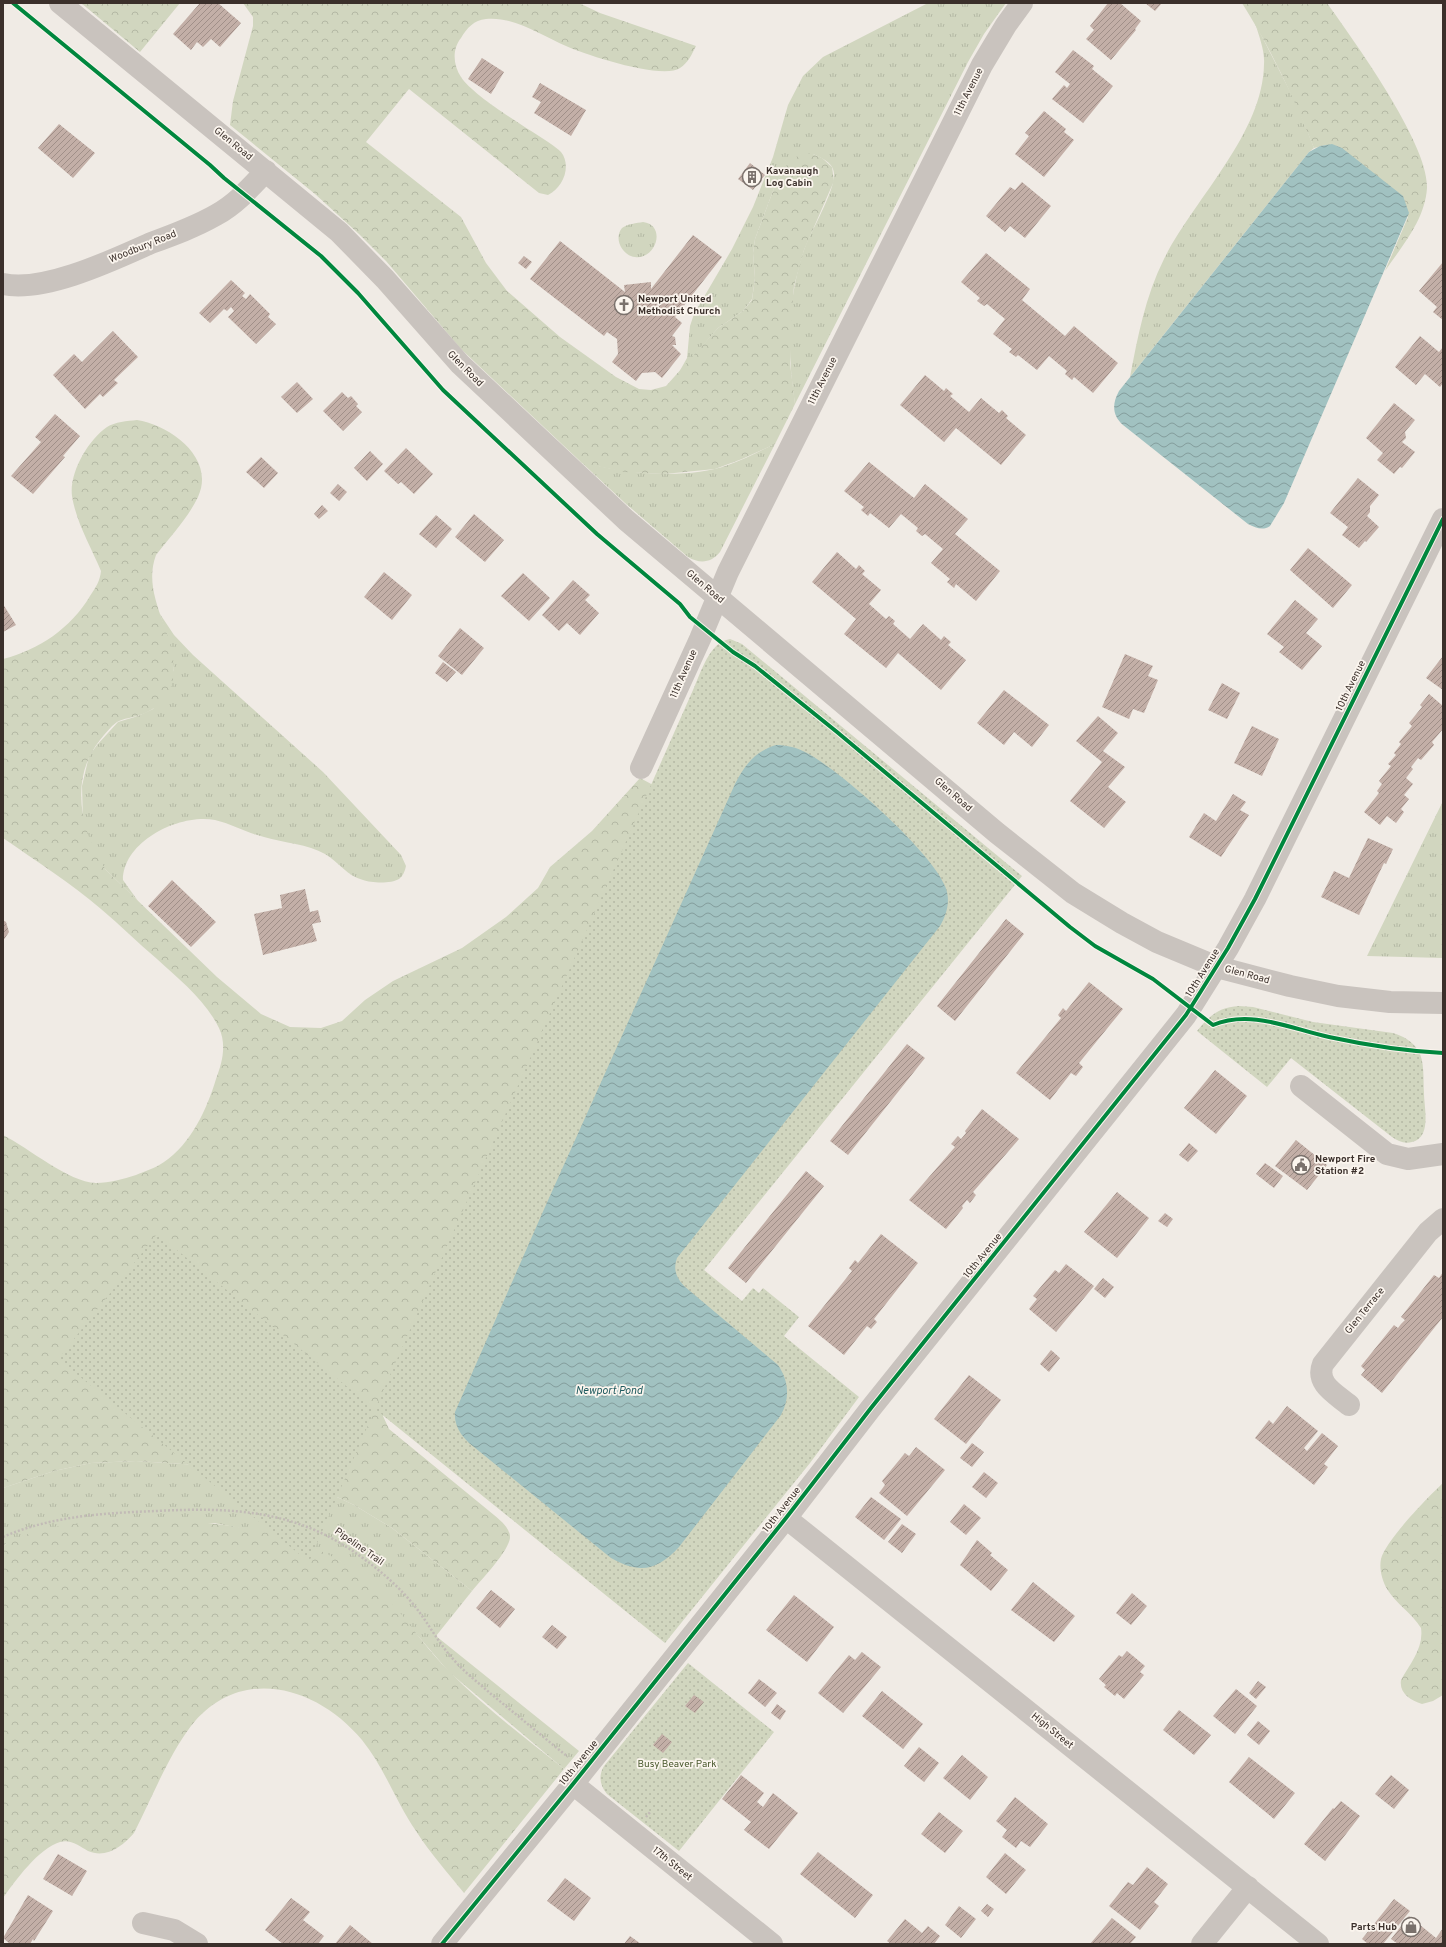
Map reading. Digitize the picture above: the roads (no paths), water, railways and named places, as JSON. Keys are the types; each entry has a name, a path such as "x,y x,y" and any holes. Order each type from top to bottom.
{"street":[{"name":"Glen Road","path":"60,3 322,218 363,256 444,348 515,418 608,505 997,832 1069,890 1172,950 1217,967 1290,986 1338,996 1390,1002 1443,1003"},
{"name":"11th Avenue","path":"641,768 700,639 717,597 974,79 993,46 1022,3"},
{"name":"Woodbury Road","path":"3,284 33,284 63,278 194,226 234,204 266,171"},
{"name":"10th Avenue","path":"442,1944 786,1518 871,1408 1173,1033 1217,967 1254,899 1443,519"},
{"path":"1301,1086 1387,1154 1408,1159 1443,1154"},
{"name":"Glen Terrace","path":"1349,1405 1323,1382 1321,1372 1323,1364 1428,1232 1443,1219"},
{"name":"High Street","path":"786,1518 1318,1944"},
{"name":"17th Street","path":"578,1777 772,1944"},
{"path":"1202,1944 1248,1888"},
{"path":"143,1923 174,1930 197,1944"}],"water":[{"path":"1332,144 1342,148 1403,196 1409,213 1284,503 1270,526 1267,528 1259,528 1248,524 1123,425 1115,413 1114,405 1119,391 1309,152 1320,146"},
{"name":"Newport Pond","path":"776,745 798,749 820,761 861,793 882,812 904,833 936,871 947,891 948,902 945,917 940,926 677,1258 675,1270 679,1280 684,1286 778,1365 782,1371 786,1383 787,1396 781,1415 679,1547 663,1561 647,1568 639,1568 621,1563 611,1558 469,1443 458,1429 455,1412 545,1207 735,784 747,765 756,755"}],"place":[{"name":"Kavanaugh Log Cabin","path":"752,177"},
{"name":"Newport United Methodist Church","path":"624,305"},
{"name":"Newport Fire Station #2","path":"1301,1165"},
{"name":"Parts Hub","path":"1411,1927"}],"park label":[{"name":"Busy Beaver Park","path":"677,1764"}]}
